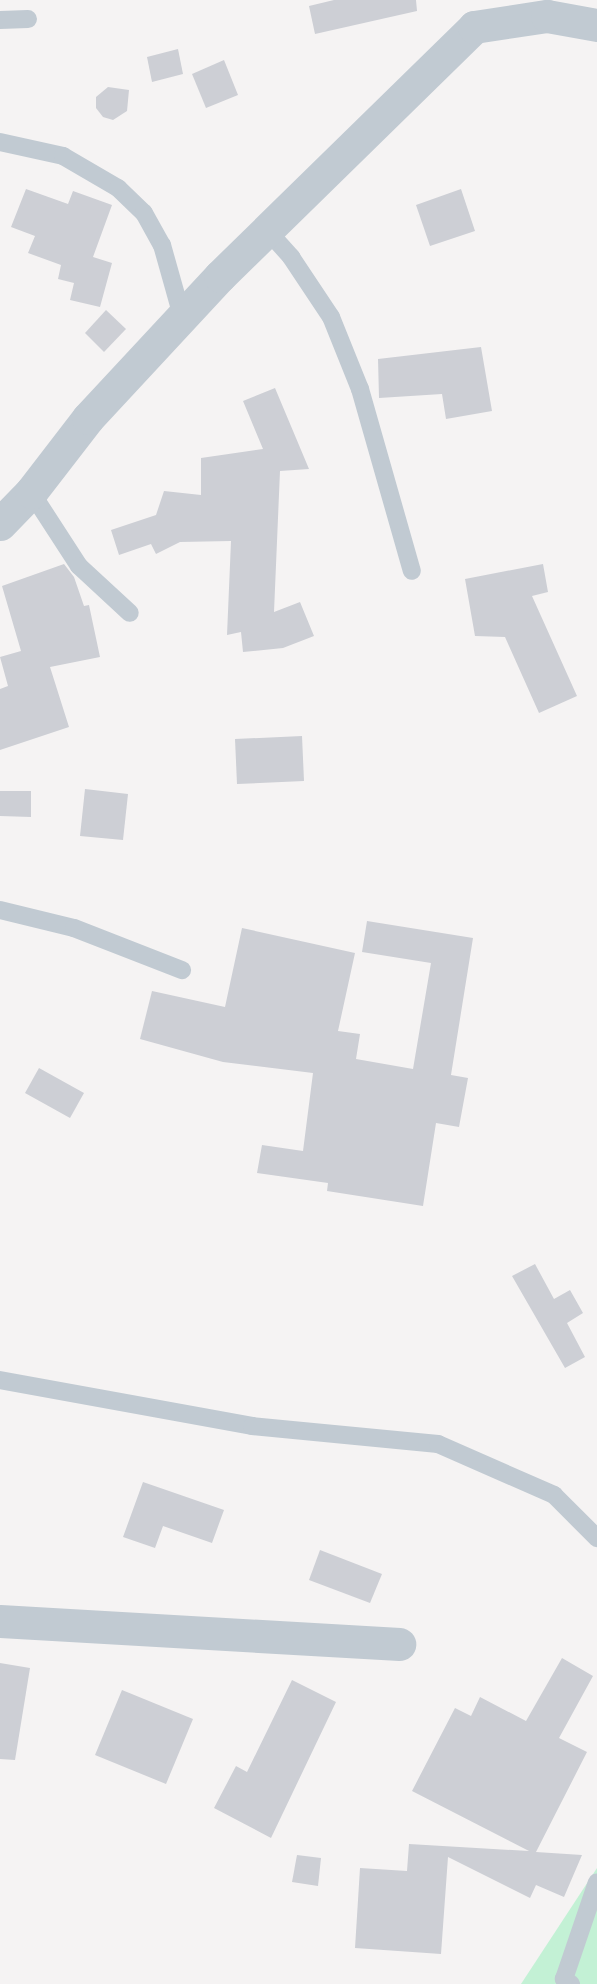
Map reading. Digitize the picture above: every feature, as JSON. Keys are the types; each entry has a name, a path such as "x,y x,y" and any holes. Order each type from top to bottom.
{"street":[{"path":"0,524 31,492 88,418 182,316 474,13 548,16 597,25"},
{"path":"0,1622 399,1644"}],"lane":[{"path":"0,20 28,19"},
{"path":"0,142 63,156 118,188 144,213 162,245 182,316"},
{"path":"266,229 291,257 331,317 360,389 412,571"},
{"path":"31,492 79,566 130,613"},
{"path":"0,909 74,928 182,970"},
{"path":"0,1380 252,1426 438,1444 554,1495 597,1538"},
{"path":"571,1984 564,1979 597,1882"}],"green space":[{"path":"597,1868 597,1984 521,1984"}],"building":[{"path":"334,0 416,0 417,11 315,34 309,6"},
{"path":"178,49 183,74 152,82 147,57"},
{"path":"224,60 238,95 206,108 192,74"},
{"path":"108,87 129,90 127,111 113,120 103,117 96,108 96,97"},
{"path":"26,189 68,204 73,191 112,205 93,257 112,263 100,307 70,300 74,283 58,279 61,265 28,253 35,236 11,227"},
{"path":"461,189 475,231 430,246 416,205"},
{"path":"106,310 126,329 104,352 85,333"},
{"path":"481,347 492,411 446,419 442,394 379,398 378,359"},
{"path":"275,388 309,469 280,471 274,612 300,602 314,636 283,648 243,652 241,632 227,635 231,541 180,542 156,554 151,544 119,555 111,530 156,515 164,491 201,495 201,458 263,449 243,401"},
{"path":"64,564 74,577 84,606 89,605 100,657 50,667 69,727 0,750 0,689 8,686 0,657 21,651 2,586"},
{"path":"543,564 548,592 532,596 577,696 539,713 505,637 475,636 465,579"},
{"path":"302,736 304,781 237,784 235,739"},
{"path":"85,789 128,794 123,840 80,836"},
{"path":"0,791 31,791 31,817 0,816"},
{"path":"367,921 473,938 451,1075 468,1078 459,1127 436,1123 423,1206 327,1191 328,1183 257,1173 262,1145 303,1151 313,1073 223,1062 140,1039 152,991 225,1007 242,928 355,953 338,1031 360,1034 356,1059 413,1069 431,963 362,952"},
{"path":"39,1068 84,1093 70,1118 25,1093"},
{"path":"535,1264 554,1299 570,1290 583,1313 567,1323 585,1357 565,1368 512,1276"},
{"path":"143,1482 224,1510 212,1543 163,1526 155,1548 123,1537"},
{"path":"320,1550 382,1574 370,1603 309,1580"},
{"path":"562,1658 593,1676 559,1738 587,1752 536,1852 582,1855 564,1897 536,1885 530,1898 448,1857 441,1954 355,1948 360,1868 407,1871 409,1844 529,1851 412,1791 455,1708 471,1716 480,1697 526,1721"},
{"path":"0,1663 30,1668 15,1760 0,1759"},
{"path":"292,1680 336,1702 271,1838 214,1808 236,1766 247,1772"},
{"path":"122,1690 193,1719 166,1784 95,1755"},
{"path":"297,1855 321,1858 318,1886 292,1882"}]}
